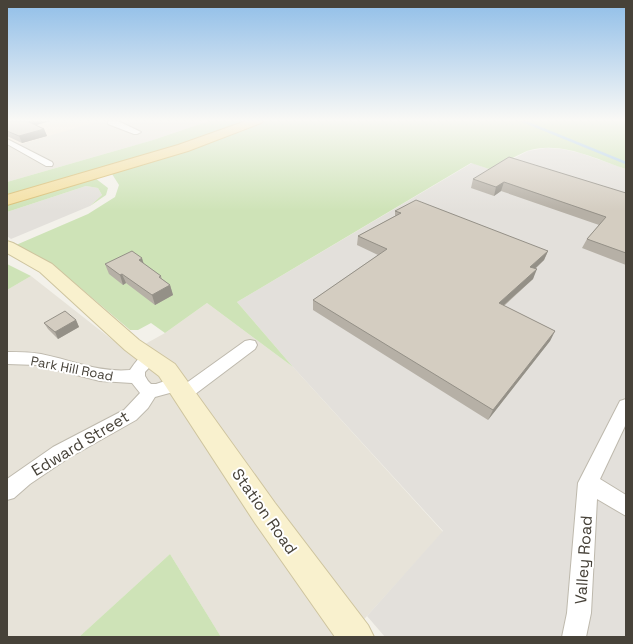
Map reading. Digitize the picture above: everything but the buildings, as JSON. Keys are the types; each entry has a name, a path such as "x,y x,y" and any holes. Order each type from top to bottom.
{"main road":[{"path":"7,200 173,151"},
{"name":"Station Road","path":"7,246 38,264 64,282 132,345 143,367 167,370 265,513 356,637"}],"street":[{"path":"12,154 21,151"},
{"path":"26,151 49,164"},
{"path":"150,391 180,388 250,345"},
{"name":"Park Hill Road","path":"7,358 40,360 100,376 114,378 143,367"},
{"name":"Station Road","path":"143,367 140,385 150,391"},
{"name":"Edward Street","path":"7,491 23,478 60,453 130,416 142,403 150,391"},
{"name":"Valley Road","path":"574,637 579,613 588,483 626,406"},
{"path":"588,483 626,506"}],"shaded area":[{"path":"7,151 115,151 7,182"},
{"path":"528,151 571,151 626,169 626,637 385,637 367,616 443,531 293,367 237,302 472,163 492,170"},
{"path":"86,186 98,188 102,195 90,206 11,239 7,236 7,212"},
{"path":"31,276 129,353 165,333 207,303 293,367 443,532 348,637 221,637 170,554 79,637 7,637 7,290"}],"green space":[{"path":"115,151 159,151 7,196 7,182"},
{"path":"177,151 527,151 492,170 471,163 237,302 293,367 207,303 165,333 151,323 138,330 130,330 57,268 16,245 88,214 115,197 119,185 112,174"},
{"path":"574,151 626,151 626,169 590,156"},
{"path":"95,178 108,188 106,195 90,206 102,195 98,188 86,186 7,212 7,204"},
{"path":"7,264 31,276 7,290"},
{"path":"170,554 221,637 79,637"}],"waterway":[{"path":"597,151 626,163"}]}
